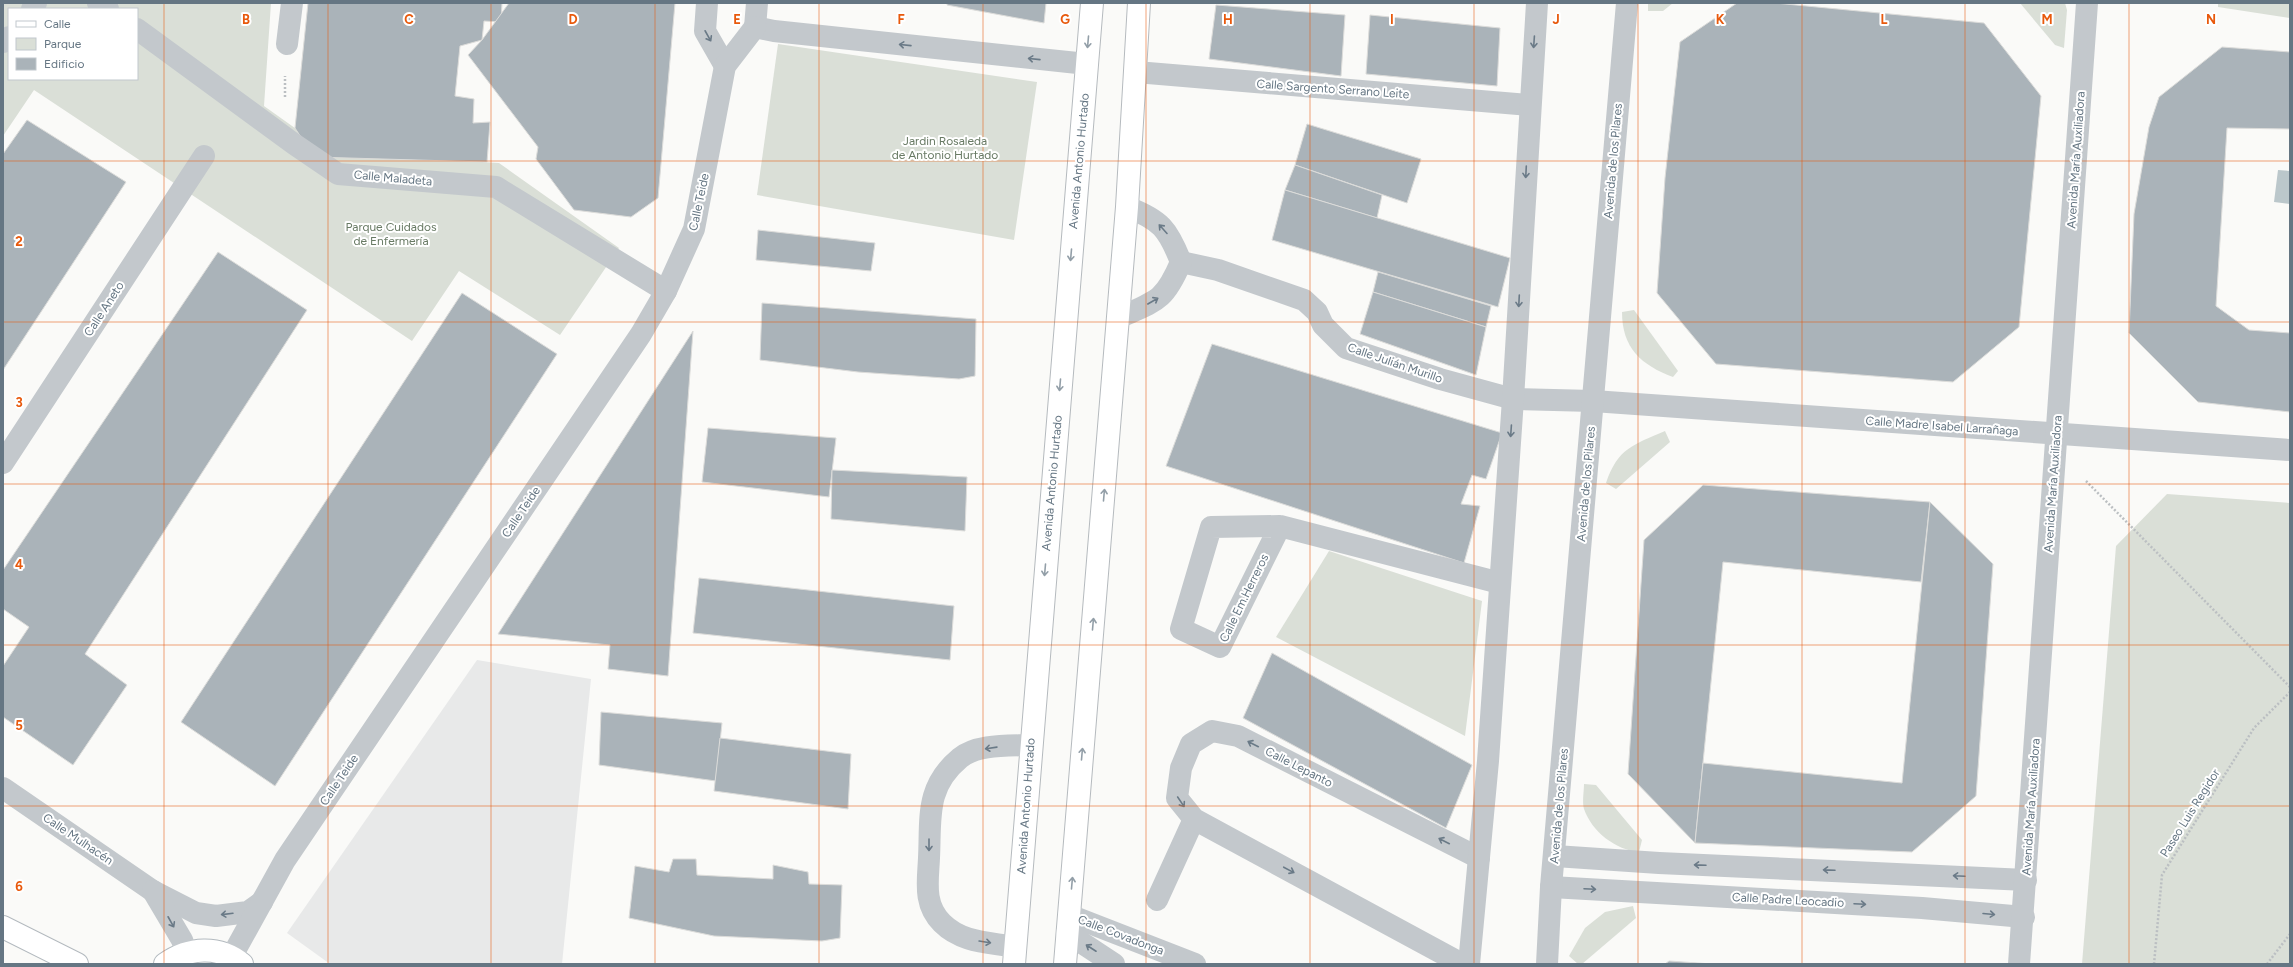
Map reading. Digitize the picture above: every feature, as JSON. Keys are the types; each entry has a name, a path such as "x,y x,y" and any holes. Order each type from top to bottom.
{"main road":[{"name":"Avenida Antonio Hurtado","path":"1015,955 1030,745 1092,3"},
{"path":"1065,964 1127,207 1140,3"},
{"path":"3,927 77,964"},
{"path":"165,964 178,955 214,949 237,960"}],"street":[{"path":"287,44 292,3"},
{"path":"707,3 705,30 725,66 756,27 757,3"},
{"path":"1469,964 1479,858 1500,583 1513,399 1537,3"},
{"name":"Avenida de los Pilares","path":"1547,964 1551,888 1555,856 1627,3"},
{"name":"Avenida María Auxiliadora","path":"2019,964 2024,918 2087,3"},
{"path":"756,27 774,31 1087,64"},
{"name":"Calle Maladeta","path":"138,30 294,144 338,174 496,187 666,291"},
{"name":"Calle Teide","path":"237,960 248,928 285,860 641,334 666,291 694,229 725,66"},
{"name":"Calle Sargento Serrano Leite","path":"1136,72 1530,105"},
{"name":"Calle Aneto","path":"3,462 204,156"},
{"path":"1118,318 1164,295 1172,284 1181,262 1172,239 1156,221 1152,217 1127,207"},
{"name":"Calle Julián Murillo","path":"1181,262 1218,270 1304,300 1317,312 1323,325 1346,348 1440,379 1513,399 1593,401"},
{"name":"Calle Madre Isabel Larrañaga","path":"1593,401 2056,442 2290,450"},
{"name":"Calle Em.Herreros","path":"1280,526 1220,647 1181,629 1211,527 1280,526 1500,583"},
{"name":"Calle Lepanto","path":"1462,964 1194,819 1177,798 1181,768 1191,744 1212,731 1238,736 1479,858"},
{"path":"1015,955 962,938 942,923 931,906 926,882 929,858 929,812 941,780 960,757 978,750 1030,745"},
{"name":"Calle Mulhacén","path":"3,788 153,890 196,914 216,916 248,912 262,902"},
{"path":"1157,900 1194,819"},
{"path":"1555,856 1658,863 2026,880"},
{"name":"Calle Padre Leocadio","path":"1551,888 1922,908 2024,918"},
{"name":"Calle Mulhacén","path":"153,890 182,940 187,954"},
{"path":"1068,924 1114,964"},
{"name":"Calle Covadonga","path":"1068,924 1195,964"}],"path":[{"path":"2056,442 2290,687"},
{"name":"Paseo Luis Regidor","path":"2154,964 2162,875 2254,728 2290,692"},
{"path":"2267,964 2290,934"}],"shaded area":[{"path":"2278,170 2290,171 2290,204 2274,202"},
{"path":"477,660 591,679 562,964 330,964 287,933"}],"green space":[{"name":"Parque Cuidados de Enfermería","path":"3,3 271,3 264,106 330,153 499,163 619,248 560,335 459,271 412,341 34,90 3,136"},
{"path":"1648,3 1673,3 1663,11 1648,11"},
{"path":"2020,3 2065,3 2067,10 2064,48 2055,45"},
{"path":"2218,3 2290,3 2290,18 2218,7"},
{"name":"Jardin Rosaleda de Antonio Hurtado","path":"778,44 1037,82 1014,240 757,195"},
{"path":"1634,310 1678,371 1673,377 1643,361 1630,345 1625,336 1622,312"},
{"path":"1665,431 1670,442 1616,489 1606,483 1616,462 1628,449 1635,444"},
{"path":"2167,494 2290,503 2290,964 2082,964 2116,546"},
{"path":"1329,551 1482,601 1465,736 1276,637"},
{"path":"1584,784 1596,785 1642,840 1639,852 1630,851 1614,844 1593,825 1583,806"},
{"path":"1633,906 1636,918 1582,964 1578,964 1569,956 1585,928 1605,912"}],"building":[{"path":"308,3 502,3 501,22 484,21 482,40 460,46 455,96 474,99 473,123 490,122 487,162 314,157 295,128"},
{"path":"509,3 675,3 658,198 631,217 574,210 536,159 538,147 468,55 482,40"},
{"path":"947,3 1046,3 1044,23 947,5"},
{"path":"1737,3 1775,3 1984,23 2041,96 2019,327 1953,382 1716,364 1657,293 1665,178 1680,42"},
{"path":"1216,5 1345,15 1341,76 1209,59"},
{"path":"1370,15 1500,28 1497,86 1366,74"},
{"path":"2222,47 2290,52 2290,129 2227,128 2216,306 2249,330 2290,333 2290,412 2198,402 2129,333 2134,214 2149,127 2159,97"},
{"path":"27,120 126,182 3,370 3,154"},
{"path":"1307,124 1421,159 1407,203 1295,165"},
{"path":"1295,165 1382,195 1377,218 1285,190"},
{"path":"1285,190 1510,258 1498,307 1272,240"},
{"path":"758,230 875,243 871,271 756,260"},
{"path":"218,252 307,310 85,654 127,685 73,765 3,717 3,666 29,627 3,609 3,570"},
{"path":"1378,272 1491,306 1486,327 1373,292"},
{"path":"1373,292 1486,327 1476,375 1360,334"},
{"path":"462,293 557,354 275,786 181,722"},
{"path":"762,303 976,319 975,376 959,379 858,372 760,360"},
{"path":"693,331 668,676 608,669 610,645 498,634"},
{"path":"1212,344 1502,433 1486,479 1472,475 1461,504 1480,506 1464,563 1166,466"},
{"path":"708,428 836,438 829,497 702,482"},
{"path":"832,470 967,477 965,531 831,519"},
{"path":"1703,485 1930,502 1921,582 1723,562 1695,843 1628,774 1644,540"},
{"path":"1930,502 1993,564 1976,796 1912,852 1695,843 1703,763 1902,783"},
{"path":"699,578 954,606 950,660 693,633"},
{"path":"1272,653 1472,765 1446,828 1243,718"},
{"path":"601,712 722,723 716,781 599,765"},
{"path":"720,738 851,754 848,809 714,791"},
{"path":"673,859 696,859 697,875 773,879 773,865 808,872 809,884 842,885 840,938 822,941 714,936 629,918 635,866 669,872"},
{"path":"1669,961 1712,964 1665,964"}]}
